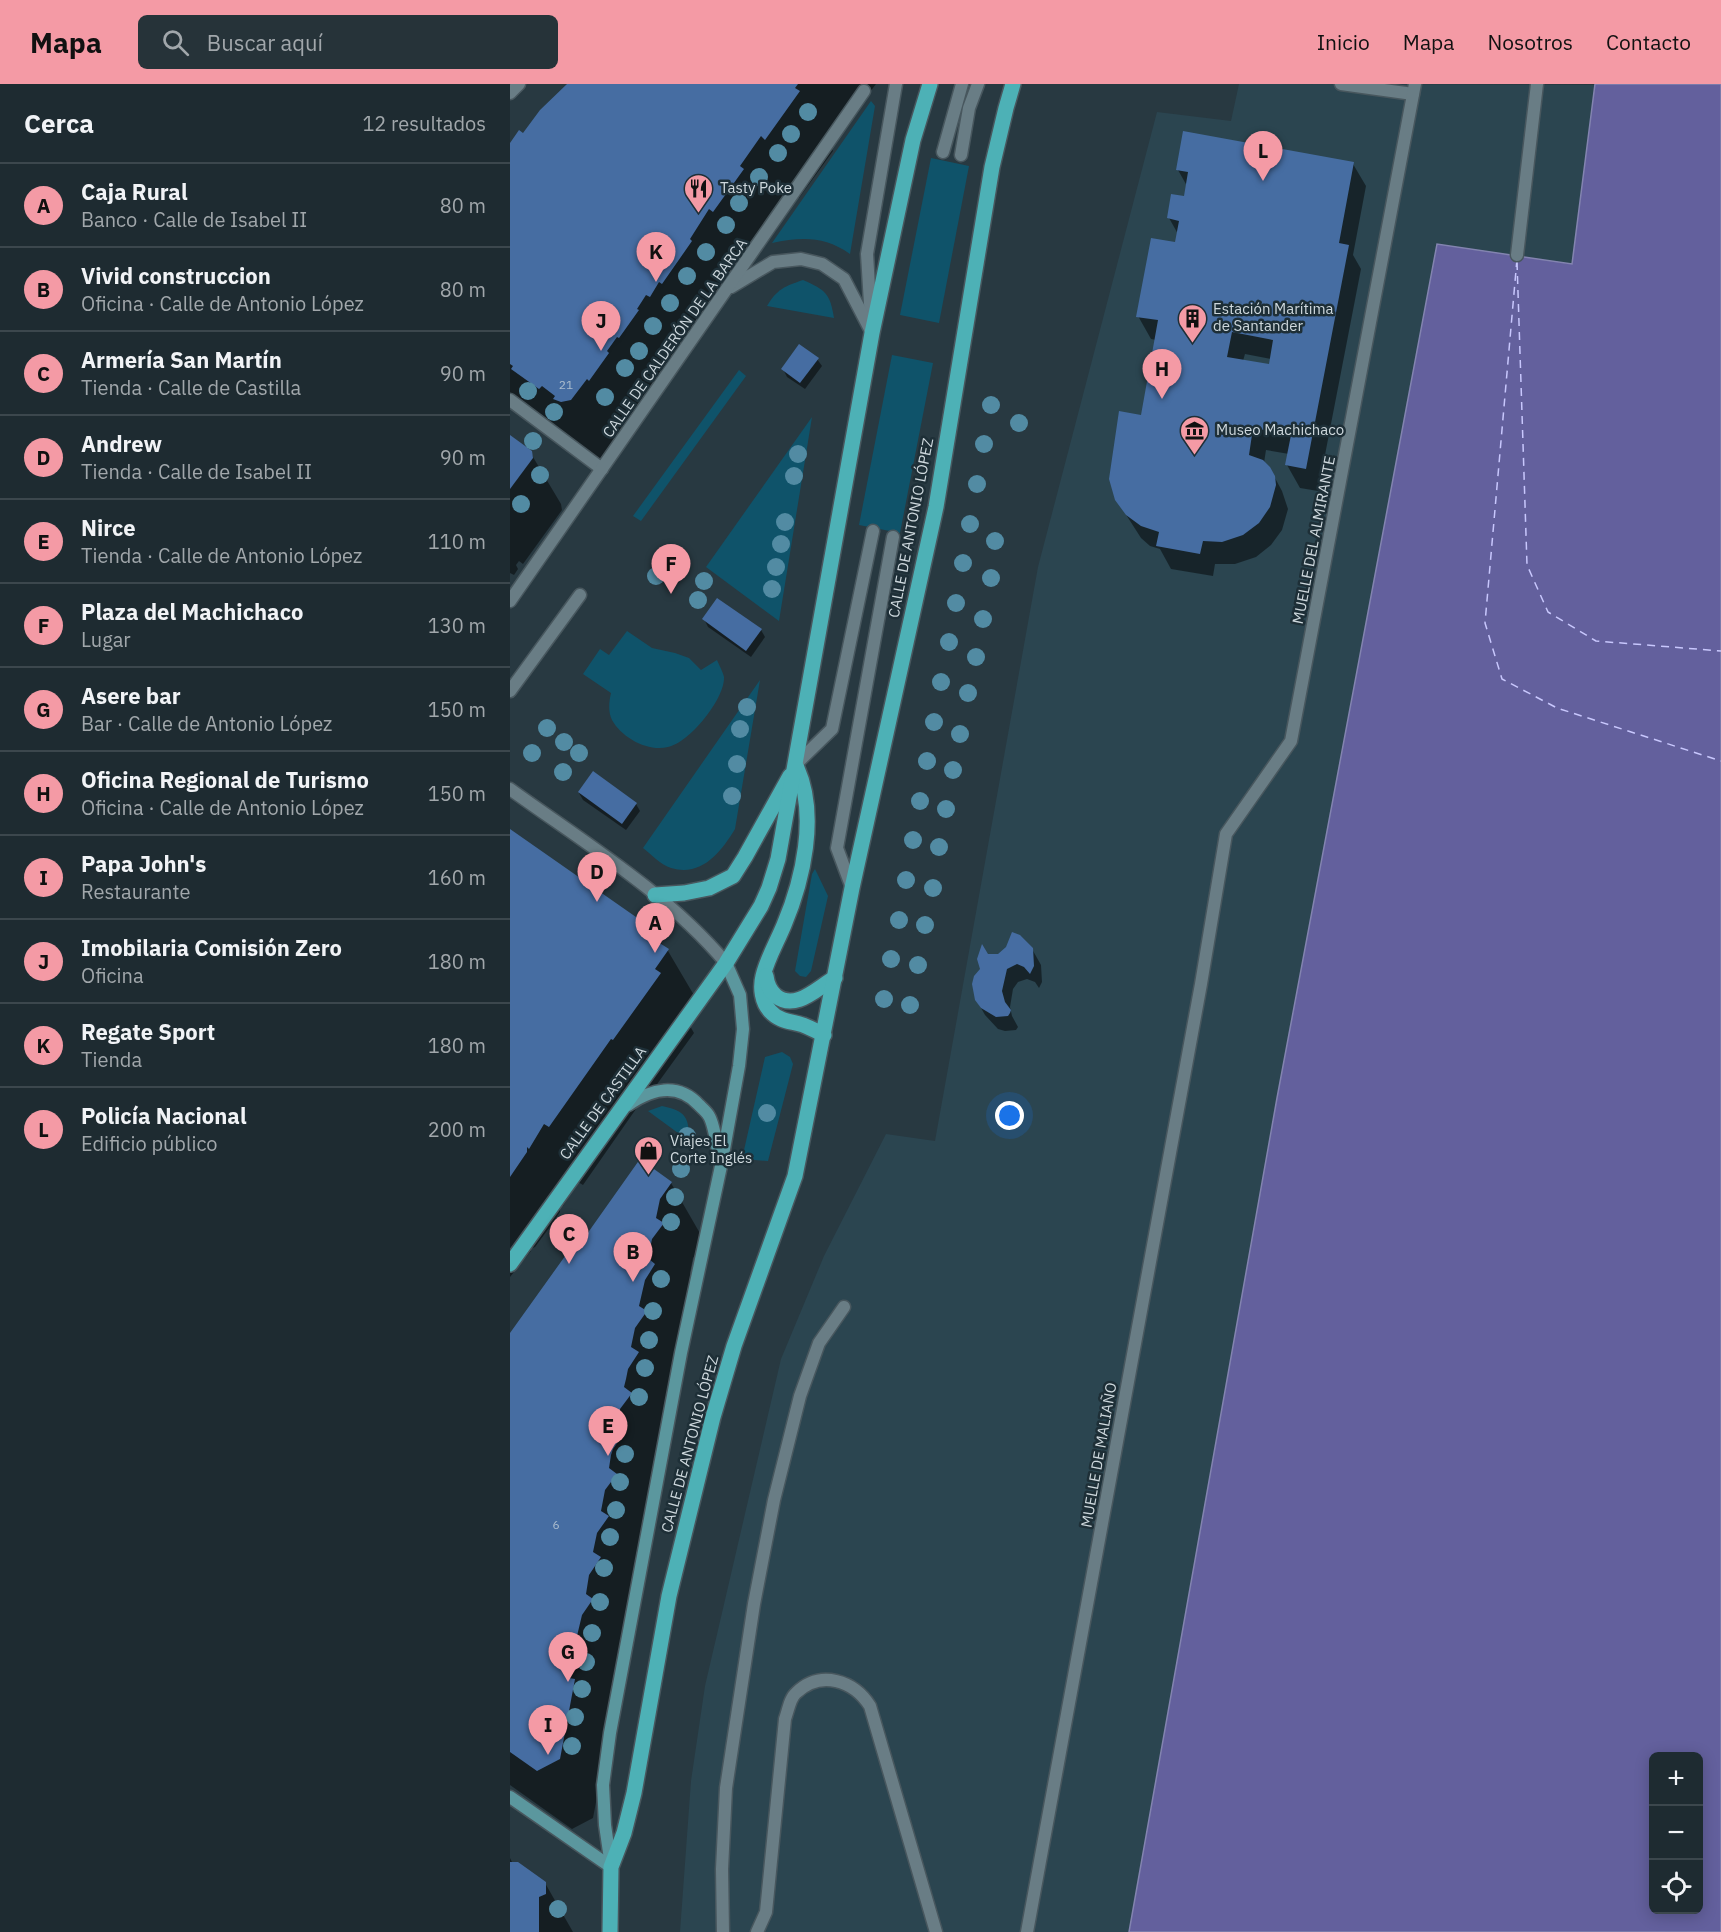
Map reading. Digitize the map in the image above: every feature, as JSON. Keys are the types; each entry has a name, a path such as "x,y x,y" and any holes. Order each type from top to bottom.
{"main road":[{"path":"726,963 750,926 770,888 778,859 872,333 913,140 930,84"},
{"name":"CALLE DE ANTONIO LÓPEZ","path":"611,1868 624,1833 634,1793 669,1596 713,1417 734,1346 795,1176 852,888 936,507 992,167 1013,84"},
{"path":"655,895 709,888 733,876 746,857 795,765"},
{"path":"795,765 801,777 805,799 807,840 794,900 767,964 761,990 769,1010 776,1017 786,1022 804,1025 824,1035"},
{"name":"CALLE DE ANTONIO LÓPEZ","path":"610,1932 611,1868 604,1825 603,1785 610,1733 681,1353 721,1166 739,1066 743,1029 740,995 726,963"},
{"name":"CALLE DE CASTILLA","path":"510,1264 726,963"},
{"path":"767,964 767,982 771,992 779,999 789,1001 802,999 835,978"},
{"name":"CALLE DE ANTONIO LÓPEZ","path":"619,1111 643,1094 667,1090 680,1091 692,1097 709,1116 721,1166"},
{"path":"510,1797 611,1868"}],"street":[{"path":"510,93 519,84"},
{"path":"872,333 867,254 896,84"},
{"path":"944,152 962,84"},
{"path":"961,155 969,108 978,84"},
{"path":"1341,84 1414,89"},
{"path":"1517,255 1537,84"},
{"name":"MUELLE DEL ALMIRANTE","path":"1201,984 1226,834 1291,741 1414,89"},
{"name":"CALLE DE CALDERÓN DE LA BARCA","path":"510,601 864,91"},
{"path":"727,289 773,262 801,259 822,264 844,279 872,333"},
{"path":"510,400 602,469"},
{"path":"795,765 832,729 873,531"},
{"path":"852,888 837,848 892,537"},
{"path":"510,691 580,595"},
{"path":"510,789 683,917 726,963"},
{"name":"MUELLE DE MALIAÑO","path":"1027,1932 1201,984"},
{"path":"723,1932 722,1869 726,1788 744,1663 774,1500 800,1396 819,1343 844,1307"},
{"path":"757,1932 766,1911 785,1719 795,1694 813,1682 828,1679 849,1684 863,1695 870,1706 936,1932"}],"shaded area":[{"path":"1239,84 1595,85 1572,264 1437,244 1277,1098 1129,1932 680,1932 691,1781 705,1686 781,1359 824,1256 886,1134 935,1141 1038,567 1157,112 1231,121"},
{"path":"1595,84 1721,84 1721,1932 1129,1932 1277,1098 1437,244 1572,264"},
{"path":"871,101 875,106 850,254 822,241 803,239 772,243"},
{"path":"931,158 969,166 939,323 900,315"},
{"path":"803,280 826,294 831,303 834,318 767,306 782,289"},
{"path":"892,355 933,363 900,533 859,525"},
{"path":"739,370 746,376 641,521 633,516"},
{"path":"812,417 779,621 706,567"},
{"path":"627,631 652,648 689,658 701,670 717,660 722,671 723,686 719,697 695,729 676,744 660,748 652,747 636,742 622,733 611,717 609,706 611,693 583,674 600,649 609,655"},
{"path":"760,680 735,829 717,854 701,866 682,870 667,867 643,848"},
{"path":"815,869 828,896 811,971 806,977 800,976 795,971 812,874"},
{"path":"782,1052 790,1057 793,1064 768,1161 742,1159 765,1057"},
{"path":"662,1106 676,1110 684,1116 688,1126 689,1141 648,1111"}],"building":[{"path":"567,84 798,84 795,88 800,91 765,140 761,136 740,166 744,169 713,212 709,209 690,239 692,241 662,284 659,282 650,297 646,295 637,309 639,310 607,351 609,353 589,381 587,379 571,400 561,402 553,399 555,396 542,386 539,389 511,369 513,366 510,364 510,143 519,130 523,133 540,110"},
{"name":"Estación Marítima de Santander","path":"1183,131 1354,162 1339,243 1349,245 1306,469 1285,465 1291,435 1253,428 1249,455 1263,460 1275,476 1276,485 1270,507 1259,523 1243,535 1222,542 1203,541 1200,554 1156,546 1159,532 1141,526 1126,515 1115,500 1109,479 1119,411 1141,415 1158,320 1136,317 1151,238 1175,242 1179,221 1167,218 1171,194 1184,196 1188,172 1176,170","holes":["1232,332 1273,340 1269,364 1227,357"]},
{"path":"799,344 819,358 800,383 781,369"},
{"path":"510,435 532,451 533,458 510,489"},
{"path":"717,598 762,629 746,651 702,619"},
{"path":"593,771 637,803 622,824 578,792"},
{"path":"510,829 656,931 653,935 658,942 669,949 655,969 661,973 549,1127 544,1124 529,1149 527,1147 527,1152 510,1177"},
{"path":"1012,932 1020,935 1033,948 1034,966 1030,974 1024,967 1017,964 1007,969 1002,991 1005,1002 1011,1010 1008,1016 996,1017 981,1008 975,1000 972,984 974,976 980,969 977,959 982,944 988,954 998,954 1006,947"},
{"path":"640,1159 672,1182 660,1199 656,1218 664,1223 652,1239 649,1254 649,1259 655,1264 645,1280 639,1306 647,1311 635,1328 631,1347 639,1352 628,1369 624,1387 632,1393 620,1409 617,1427 625,1432 611,1455 609,1468 617,1474 605,1490 601,1511 609,1516 597,1533 593,1552 601,1557 589,1575 586,1594 593,1599 582,1615 577,1636 583,1641 574,1653 569,1678 575,1679 560,1759 537,1771 510,1752 510,1333 583,1231 587,1234"},
{"path":"510,1862 518,1862 546,1882 546,1894 539,1897 539,1932 510,1932"}],"ferry route":[{"path":"1517,259 1485,623 1502,679 1557,708 1721,761"},
{"path":"1517,262 1527,565 1548,612 1596,641 1721,651"}],"place":[{"name":"Policía Nacional","path":"1263,181"},
{"name":"Tasty Poke","path":"699,214"},
{"name":"Regate Sport","path":"656,282"},
{"name":"Estación Marítima de Santander","path":"1192,344"},
{"name":"Imobilaria Comisión Zero","path":"601,351"},
{"name":"Oficina Regional de Turismo","path":"1162,399"},
{"name":"Museo Machichaco","path":"1195,456"},
{"name":"Plaza del Machichaco","path":"671,594"},
{"name":"Andrew","path":"597,902"},
{"name":"Caja Rural","path":"655,953"},
{"name":"Viajes El Corte Inglés","path":"649,1176"},
{"name":"Armería San Martín","path":"569,1264"},
{"name":"Vivid construccion","path":"633,1282"},
{"name":"Nirce","path":"608,1456"},
{"name":"Asere bar","path":"568,1682"},
{"name":"Papa John's","path":"548,1755"}]}
